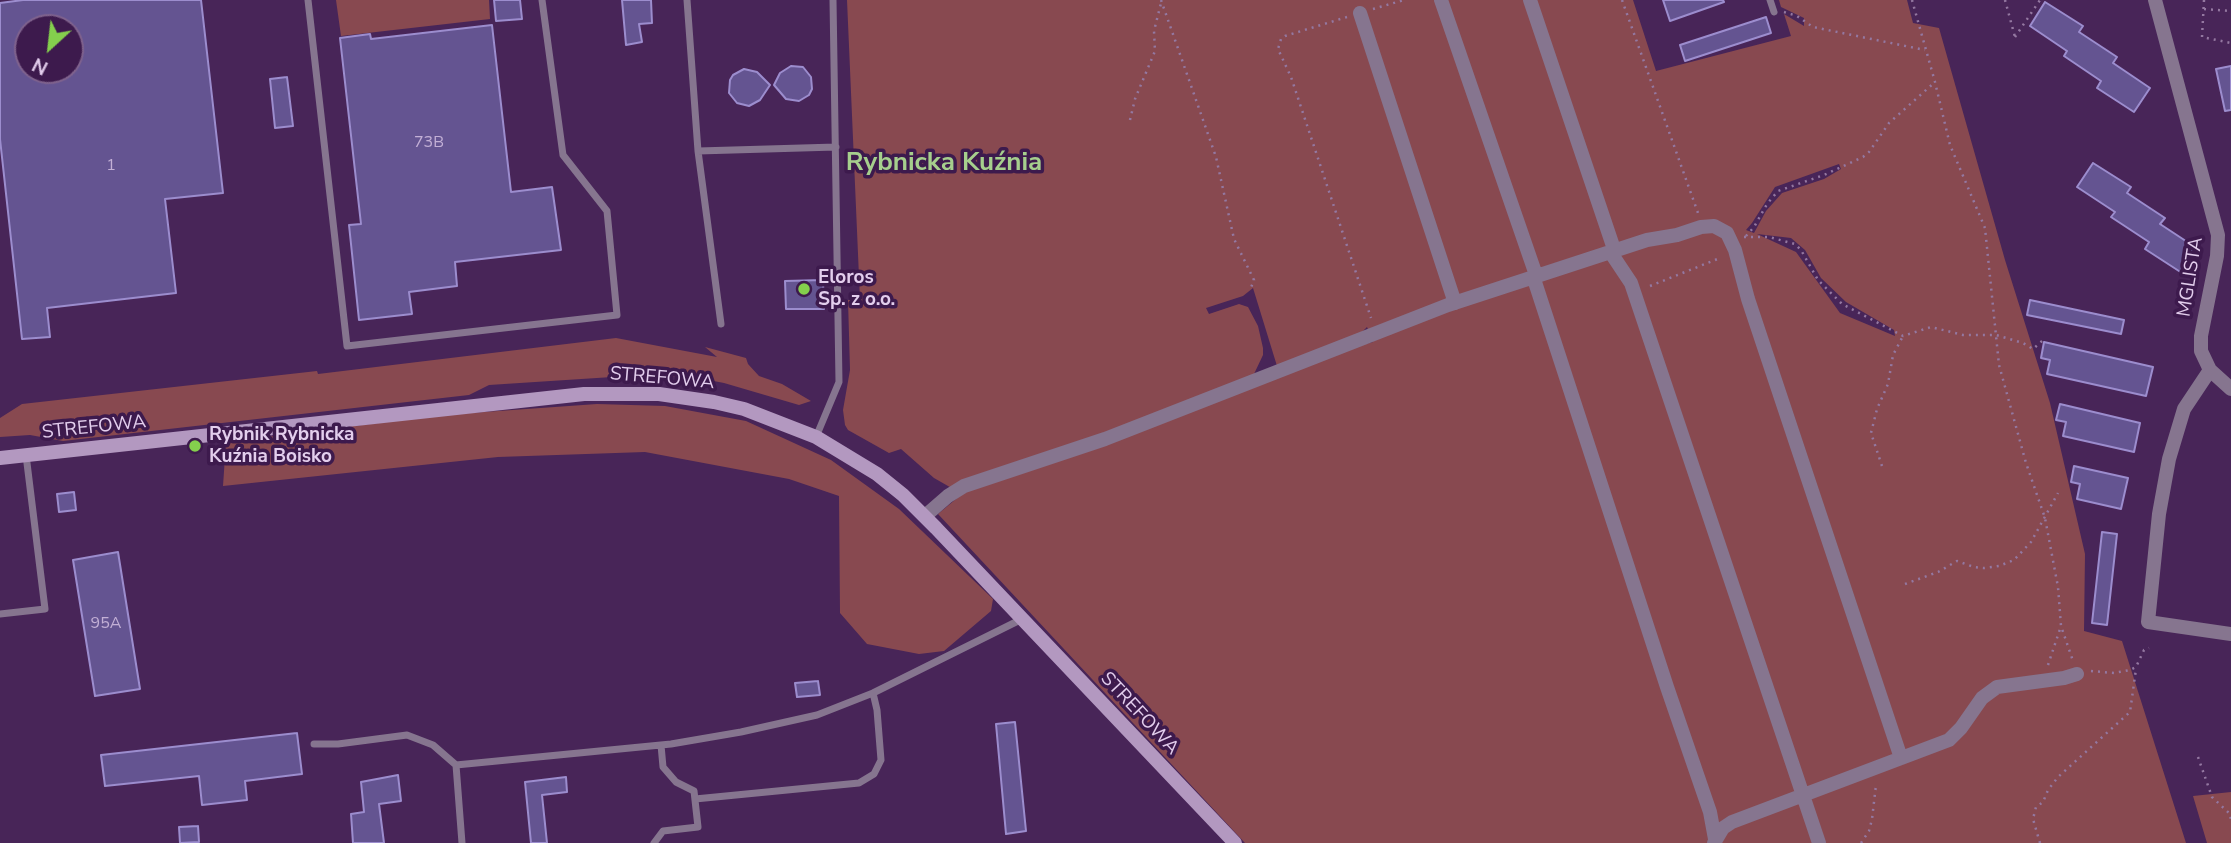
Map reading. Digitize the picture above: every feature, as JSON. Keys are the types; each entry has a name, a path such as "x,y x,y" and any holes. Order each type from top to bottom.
{"street":[{"path":"1441,0 1535,276 1667,687 1710,811 1715,841"},
{"path":"1530,0 1613,253 1631,283 1819,843"},
{"name":"MGLISTA","path":"2155,0 2218,235 2217,256 2201,341 2203,355 2210,370"},
{"path":"1360,13 1455,303"},
{"path":"925,516 947,496 964,486 1105,439 1455,303 1647,240 1714,226 1727,233 1735,250 1748,299 1898,759"},
{"path":"2231,389 2210,370 2184,409 2169,459 2159,514 2148,622 2231,634"},
{"name":"STREFOWA","path":"0,458 547,397 611,393 659,394 714,402 765,416 816,437 877,474 925,516 1235,843"},
{"path":"1715,841 1723,828 1732,822 1949,740 1982,698 1997,687 2077,674"}],"lane":[{"path":"308,0 347,346 617,315 607,211 563,155 542,0"},
{"path":"687,0 698,151 721,324"},
{"path":"816,437 839,382 833,0"},
{"path":"1770,0 1774,11"},
{"path":"698,151 835,147"},
{"path":"0,614 45,609 26,455"},
{"path":"456,765 661,745 741,732 817,715 873,693 1022,619"},
{"path":"695,799 859,783 873,774 881,760 873,693"},
{"path":"314,744 338,744 407,735 433,745 456,765 462,843"},
{"path":"654,843 663,831 698,827 694,791 676,782 663,767 661,745"}],"path":[{"path":"1374,335 1369,309 1291,77 1278,49 1285,36 1404,0"},
{"path":"1622,0 1701,227"},
{"path":"1912,0 1950,145 1985,228 2004,385 2045,518 2058,587 2061,626 2077,674 2095,670 2124,672 2136,667"},
{"path":"2005,0 2015,37 2040,0"},
{"path":"2204,0 2202,37 2231,43"},
{"path":"1130,120 1135,99 1155,51 1154,31 1161,1"},
{"path":"1161,1 1216,157 1234,239 1254,281 1250,290"},
{"path":"2204,9 2231,11"},
{"path":"1774,11 1788,12 1813,27 1926,50"},
{"path":"1650,286 1735,250 1778,191 1824,175 1863,157 1889,123 1935,82"},
{"path":"1751,237 1769,237 1795,244 1818,280 1836,299 1878,325 1903,336 1931,327 1941,327 1963,335 1996,335 2033,349 2042,341"},
{"path":"1882,466 1871,433 1877,409 1888,384 1894,355 1903,336"},
{"path":"1905,584 1938,572 1957,561 1984,568 2014,560 2023,553 2058,493"},
{"path":"2043,681 2061,626"},
{"path":"2040,843 2033,819 2036,807 2043,802 2048,790 2059,777 2130,712 2136,667 2144,650 2149,648"},
{"path":"2198,757 2212,797 2230,814 2231,820"},
{"path":"1861,843 1869,831 1872,819 1875,786 1898,759"}],"shaded area":[{"path":"336,0 489,0 490,19 341,36"},
{"path":"847,0 1633,0 1656,71 1791,36 1784,14 1804,26 1804,18 1781,7 1779,0 1907,0 1913,23 1939,28 2005,260 2050,403 2085,554 2084,631 2122,641 2186,843 1245,843 938,514 962,494 934,478 901,449 889,453 848,430 843,410 850,370 848,300 860,300","holes":["1839,164 1841,169 1824,179 1782,193 1766,211 1754,233 1746,230 1775,187","1757,234 1791,238 1805,250 1821,278 1846,302 1894,330 1895,336 1840,313 1796,252","1253,288 1277,366 1362,332 1367,327 1373,342 1254,374 1263,355 1263,348 1258,326 1248,307 1239,304 1209,314 1206,308 1243,296"]},
{"path":"616,338 717,357 705,347 746,358 759,376 782,384 811,401 799,405 724,383 693,377 643,375 489,385 469,395 63,441 30,435 0,437 0,418 22,404 317,371 318,374"},
{"path":"597,404 665,406 746,421 831,460 899,509 993,599 991,611 944,651 919,654 867,644 840,613 839,496 789,479 645,452 498,457 223,486 226,442 442,415"},
{"path":"2231,792 2231,843 2207,843 2193,796"}],"building":[{"path":"23,0 201,0 223,193 165,199 176,293 47,308 50,337 22,339 0,139 0,3"},
{"path":"494,0 520,0 522,19 496,21"},
{"path":"622,0 651,0 652,23 639,24 642,42 626,45"},
{"path":"1663,0 1723,0 1724,2 1670,21"},
{"path":"2045,2 2083,26 2079,32 2117,57 2113,63 2150,88 2134,112 2097,88 2101,81 2064,56 2067,51 2030,26"},
{"path":"1766,17 1771,33 1685,61 1680,45"},
{"path":"492,25 511,192 552,187 561,250 455,262 457,286 409,292 412,314 359,320 349,225 361,224 340,38 370,34 371,39"},
{"path":"791,66 803,67 811,77 812,89 809,95 799,101 786,99 774,85 780,73"},
{"path":"2231,66 2231,110 2225,111 2216,69"},
{"path":"744,69 757,72 770,85 760,100 749,106 737,103 729,93 733,75"},
{"path":"287,77 293,126 275,128 270,79"},
{"path":"2093,163 2131,187 2127,193 2165,218 2160,224 2198,249 2182,273 2145,249 2149,242 2111,217 2115,212 2077,187"},
{"name":"Eloros Sp. z o.o.","path":"823,280 824,309 786,309 785,281"},
{"path":"2030,300 2124,320 2121,334 2027,315"},
{"path":"2044,342 2153,367 2146,396 2047,374 2050,360 2041,358"},
{"path":"2060,404 2140,423 2134,452 2063,436 2066,422 2056,420"},
{"path":"2074,466 2128,478 2121,509 2077,499 2080,484 2071,482"},
{"path":"74,492 76,510 59,512 57,494"},
{"path":"2102,532 2117,534 2107,625 2092,623"},
{"path":"118,552 140,689 95,696 73,560"},
{"path":"818,681 820,695 797,697 795,683"},
{"path":"1015,722 1026,831 1006,834 996,724"},
{"path":"297,733 302,774 245,781 247,800 202,805 199,776 105,786 101,755"},
{"path":"398,775 401,801 379,804 384,843 353,843 351,814 364,812 361,782"},
{"path":"566,777 567,792 542,795 547,843 531,843 525,782"},
{"path":"198,826 199,842 180,843 179,827"}],"place":[{"name":"Eloros Sp. z o.o.","path":"804,289"},
{"name":"Rybnik Rybnicka Kuźnia Boisko","path":"195,446"}],"district":[{"name":"Rybnicka Kuźnia","path":"944,164"}]}
